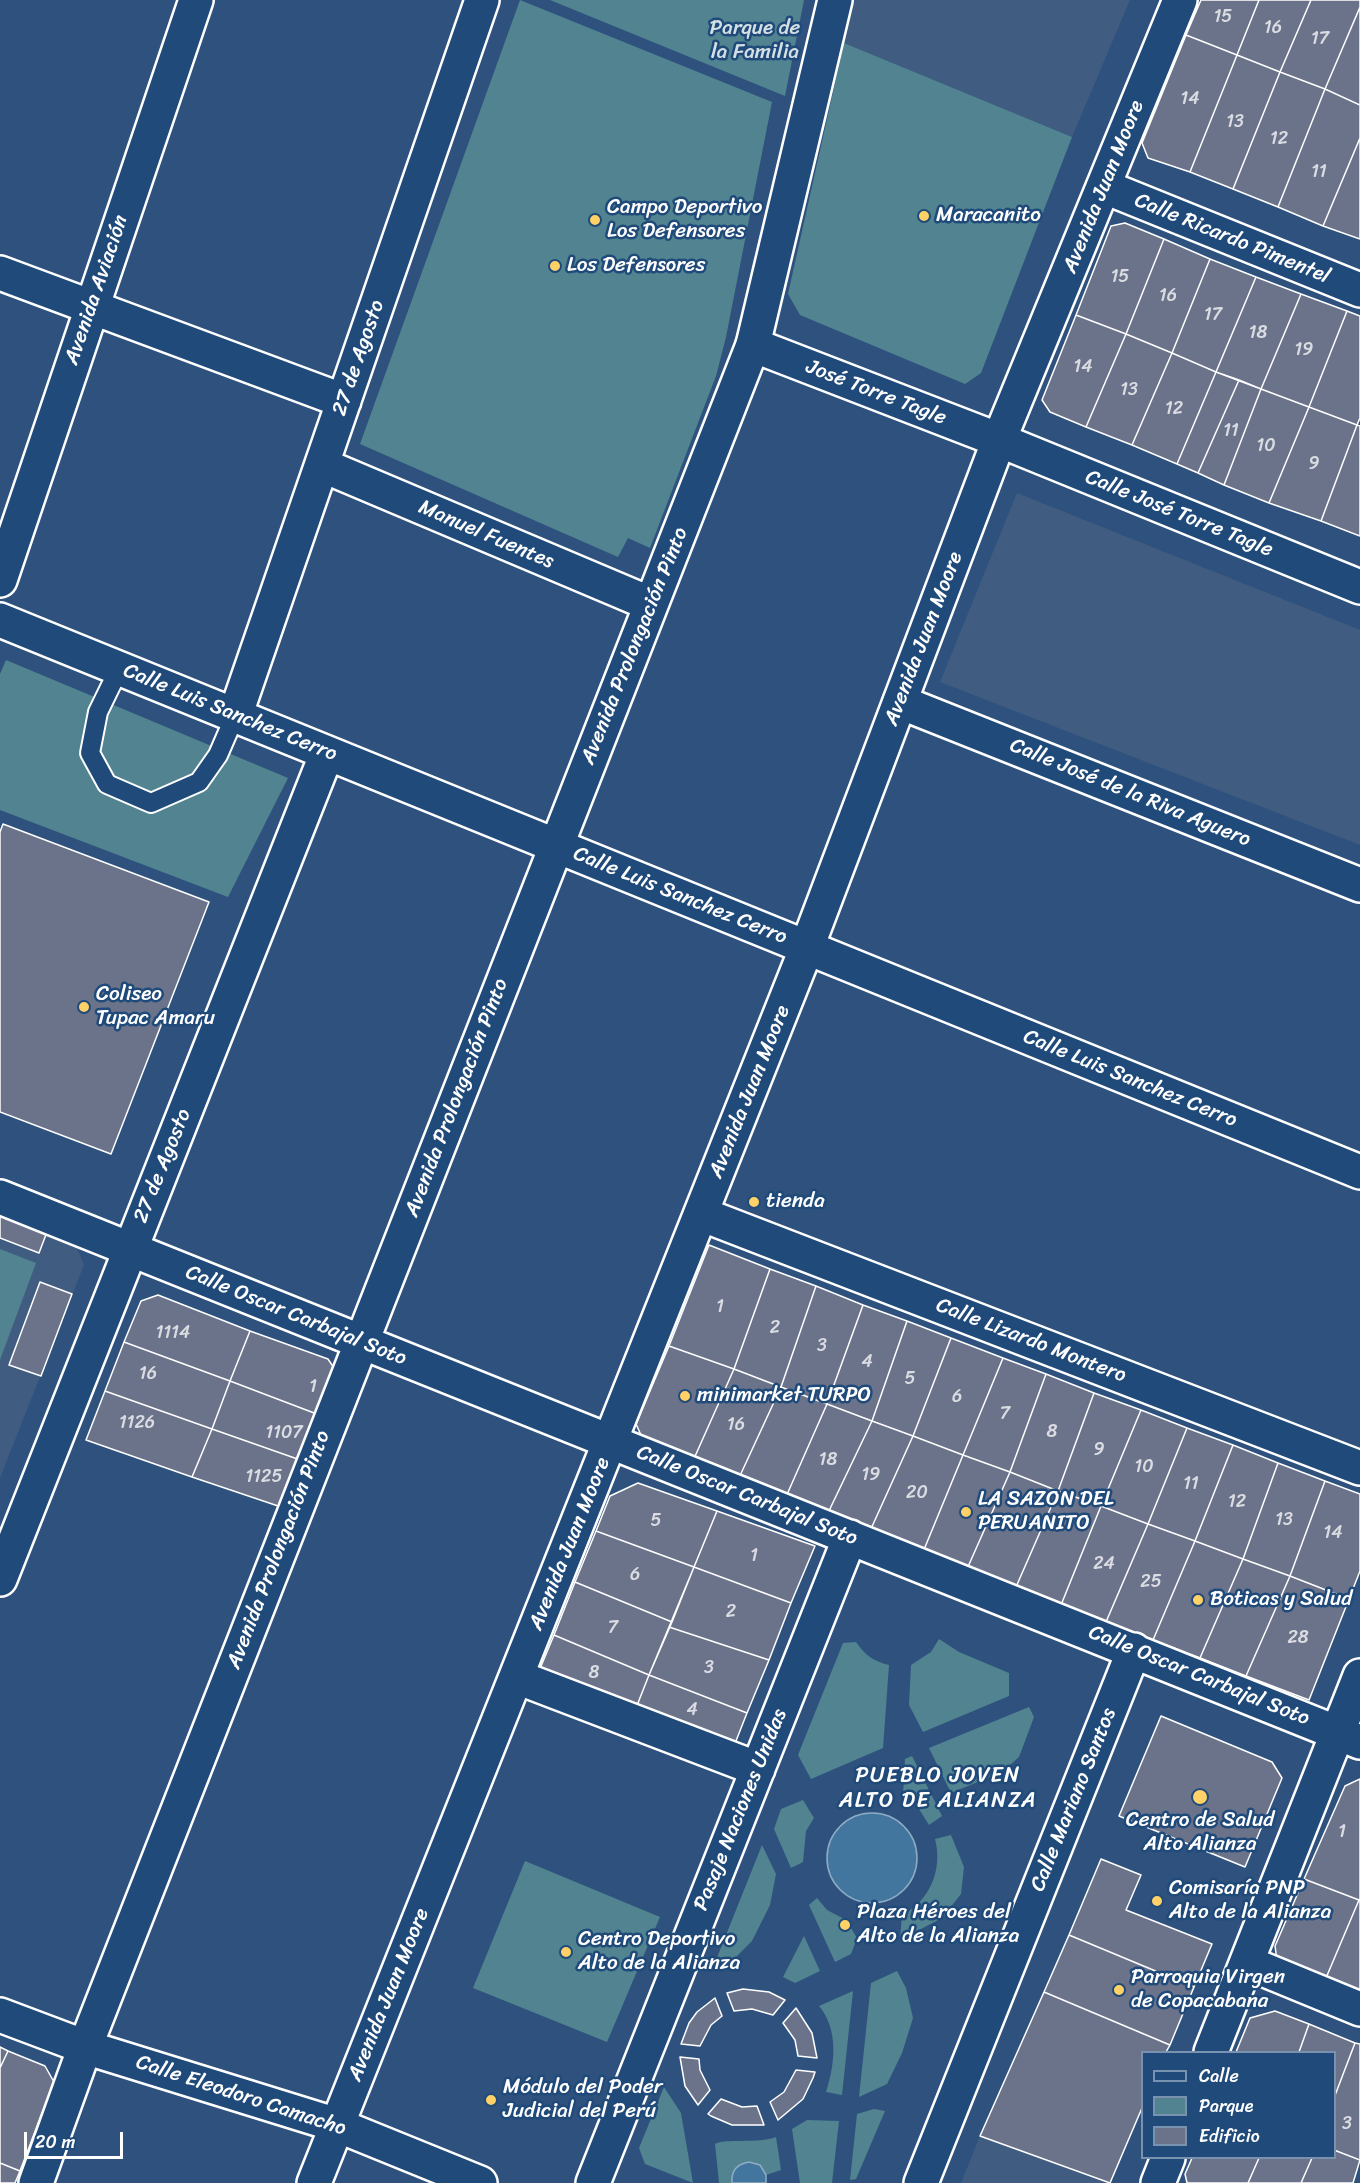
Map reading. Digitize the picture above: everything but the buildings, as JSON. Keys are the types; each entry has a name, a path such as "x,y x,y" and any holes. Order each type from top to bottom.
{"street":[{"name":"Avenida Aviación","path":"0,580 196,0"},
{"name":"27 de Agosto","path":"235,716 482,0"},
{"name":"Avenida Prolongación Pinto","path":"36,2183 85,2047 753,345 835,0"},
{"name":"Avenida Juan Moore","path":"314,2183 807,947 999,441 1180,0"},
{"name":"Calle Ricardo Pimentel","path":"1105,187 1360,290"},
{"path":"0,273 91,309 344,401"},
{"name":"José Torre Tagle","path":"753,345 999,441"},
{"name":"Calle José Torre Tagle","path":"999,441 1360,587"},
{"name":"Manuel Fuentes","path":"322,465 651,604"},
{"name":"Calle Luis Sanchez Cerro","path":"0,620 1360,1172"},
{"name":"Calle José de la Riva Aguero","path":"900,702 1360,885"},
{"name":"27 de Agosto","path":"0,1579 327,753"},
{"name":"Calle Oscar Carbajal Soto","path":"0,1197 1349,1737"},
{"name":"Calle Lizardo Montero","path":"701,1214 1360,1467"},
{"name":"Pasaje Naciones Unidas","path":"593,2183 850,1537"},
{"name":"Calle Mariano Santos","path":"921,2183 1134,1650"},
{"path":"1211,2051 1248,1963 1349,1737 1360,1676"},
{"path":"517,1677 758,1769"},
{"path":"1248,1963 1360,2009"},
{"name":"Calle Eleodoro Camacho","path":"0,2015 85,2047 337,2124 480,2183"},
{"path":"1158,2183 1167,2159"}],"lane":[{"path":"120,669 98,712 90,753 107,784 151,803 199,782 218,755 235,716"}],"shaded area":[{"path":"853,0 1130,0 1072,137 844,43"},
{"path":"1017,493 1360,630 1360,845 940,682"},
{"path":"0,1213 75,1243 84,1265 0,1478"},
{"path":"872,1813 889,1817 904,1826 913,1841 917,1858 913,1875 904,1890 889,1899 872,1903 855,1899 840,1890 831,1875 827,1858 831,1841 840,1826 855,1817"},
{"path":"980,2136 1110,2183 961,2183"},
{"path":"749,2162 760,2165 766,2175 766,2183 732,2183 736,2169 741,2164"}],"green space":[{"name":"Los Defensores","path":"520,0 772,102 726,337 716,376 650,548 628,538 618,557 360,444"},
{"name":"Parque de la Familia","path":"550,0 804,0 785,96"},
{"name":"Maracanito","path":"844,43 1072,137 981,373 965,384 800,315 788,294"},
{"path":"6,660 288,778 228,897 0,810 0,674"},
{"path":"0,1249 36,1263 0,1360"},
{"path":"939,1639 959,1652 1009,1673 1009,1696 923,1732 909,1705 911,1665 931,1652"},
{"path":"856,1642 870,1657 889,1665 883,1748 811,1779 798,1755 843,1643"},
{"path":"1029,1707 1034,1717 1019,1757 1002,1772 951,1793 929,1748"},
{"path":"912,1756 942,1816 929,1825 919,1809 903,1796 905,1759"},
{"path":"803,1800 814,1818 806,1831 803,1862 791,1868 774,1829 781,1809"},
{"path":"951,1835 964,1867 961,1894 942,1918 900,1940 902,1915 920,1901 932,1883 937,1862 935,1839"},
{"path":"762,1845 776,1874 770,1905 752,1941 731,1962 714,1965"},
{"name":"Centro Deportivo Alto de la Alianza","path":"525,1861 660,1917 607,2042 473,1988"},
{"path":"817,1898 827,1910 846,1920 857,1938 851,1954 835,1962 809,1905"},
{"path":"804,1936 820,1971 795,1983 783,1977"},
{"path":"897,1971 906,1988 913,2018 902,2053 887,2084 859,2097 871,1983"},
{"path":"853,1991 842,2095 826,2092 832,2070 833,2048 830,2026 819,2006"},
{"path":"664,2087 681,2113 693,2183 645,2164 639,2148"},
{"path":"874,2109 885,2111 856,2179 850,2180 857,2114"},
{"path":"807,2120 839,2121 832,2183 800,2183 792,2129"},
{"path":"776,2137 781,2170 766,2175 760,2165 744,2163 735,2170 732,2183 719,2183 715,2144"}],"place":[{"name":"Maracanito","path":"924,216"},
{"name":"Campo Deportivo Los Defensores","path":"595,220"},
{"name":"Los Defensores","path":"555,266"},
{"name":"Coliseo Tupac Amaru","path":"84,1007"},
{"name":"tienda","path":"754,1202"},
{"name":"minimarket TURPO","path":"685,1396"},
{"name":"LA SAZON DEL PERUANITO","path":"966,1512"},
{"name":"Boticas y Salud","path":"1198,1600"},
{"name":"Centro de Salud Alto Alianza","path":"1200,1797"},
{"name":"Comisaría PNP Alto de la Alianza","path":"1157,1901"},
{"name":"Plaza Héroes del Alto de la Alianza","path":"845,1925"},
{"name":"Centro Deportivo Alto de la Alianza","path":"566,1952"},
{"name":"Parroquia Virgen de Copacabana","path":"1119,1990"},
{"name":"Módulo del Poder Judicial del Perú","path":"491,2100"}],"district":[{"name":"PUEBLO JOVEN ALTO DE ALIANZA","path":"938,1788"}]}
